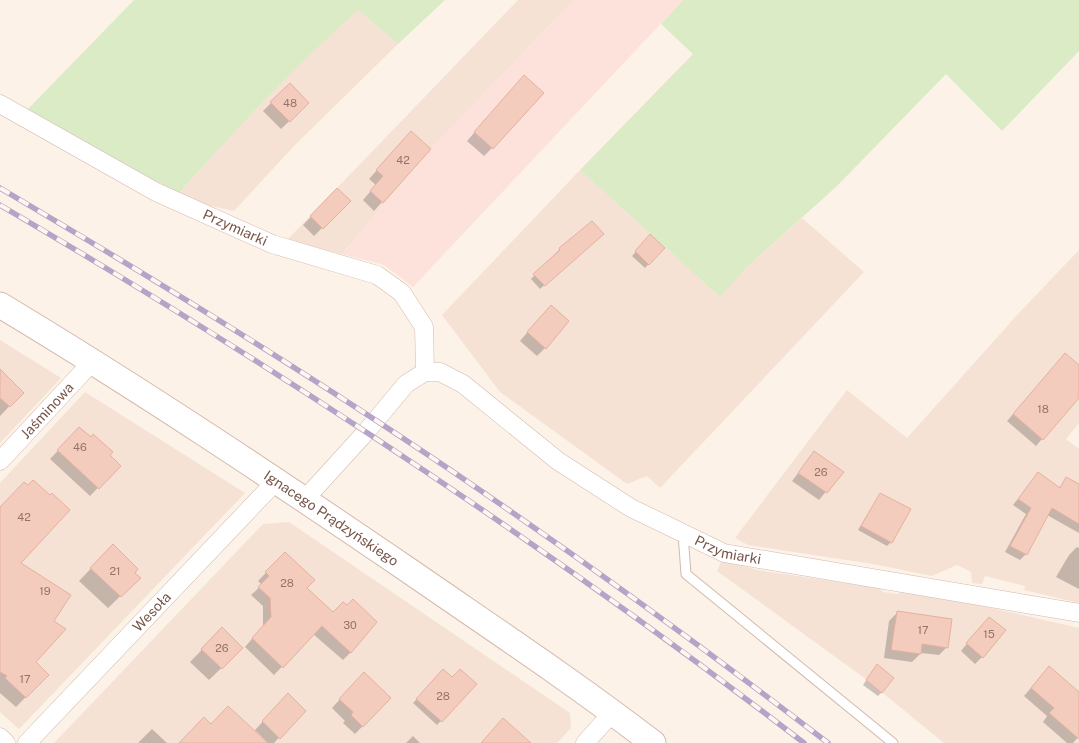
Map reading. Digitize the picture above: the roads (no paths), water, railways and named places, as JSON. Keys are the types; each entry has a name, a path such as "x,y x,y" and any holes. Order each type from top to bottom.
{"street":[{"name":"Przymiarki","path":"0,104 156,192 272,244 377,275 402,293 424,327 425,372 440,372 463,384 558,461 631,508 724,553 1079,613"},
{"name":"Ignacego Prądzyńskiego","path":"0,304 93,361 277,480 613,712 653,743"},
{"name":"Jaśminowa","path":"0,461 93,361"},
{"path":"305,499 366,432 406,384 425,372"},
{"name":"Wesoła","path":"27,743 277,480"},
{"path":"585,743 613,712"},
{"path":"0,737 6,743"}],"lane":[{"path":"684,534 686,574 893,743"}],"railway":[{"path":"0,188 225,324 446,467 639,602 828,743"},
{"path":"0,205 207,330 410,461 609,599 804,743"}]}
